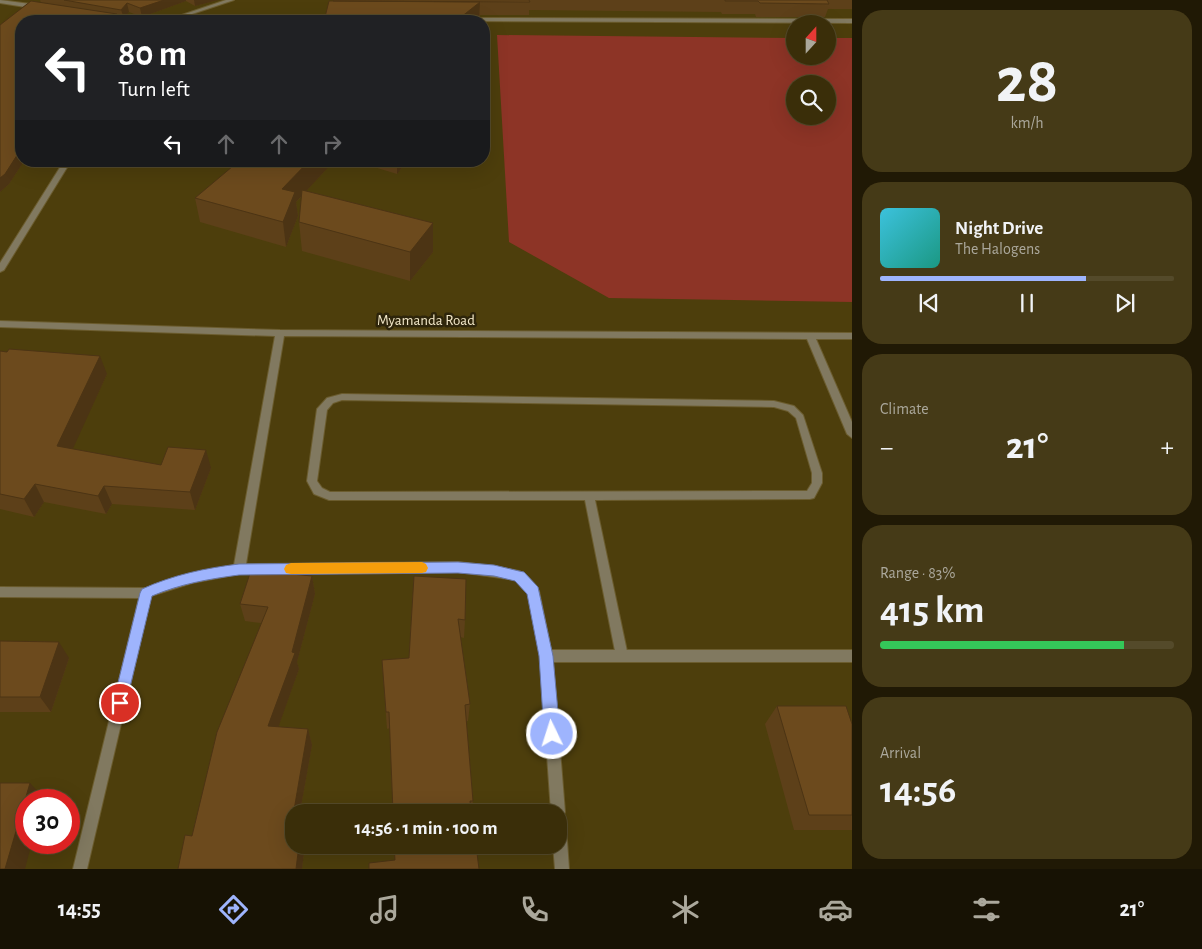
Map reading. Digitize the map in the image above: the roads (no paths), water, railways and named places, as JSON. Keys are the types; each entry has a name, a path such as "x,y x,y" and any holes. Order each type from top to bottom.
{"street":[{"path":"186,15 231,0"},
{"path":"0,1 46,9"},
{"path":"490,19 852,21"},
{"path":"0,270 64,167"},
{"name":"Myamanda Road","path":"0,324 280,333 852,336"},
{"path":"239,569 280,333"},
{"path":"810,336 852,434"},
{"path":"342,397 774,404 791,408 800,417 818,473 817,484 810,495 590,495 329,496 318,491 312,481 322,409 330,400 342,397"},
{"path":"590,495 622,656"},
{"path":"0,592 146,593 167,584 204,574 239,569 458,567 519,576 533,591 546,656 557,804"},
{"path":"80,869 146,593"},
{"path":"546,656 852,656"},
{"path":"561,854 562,869"}]}
